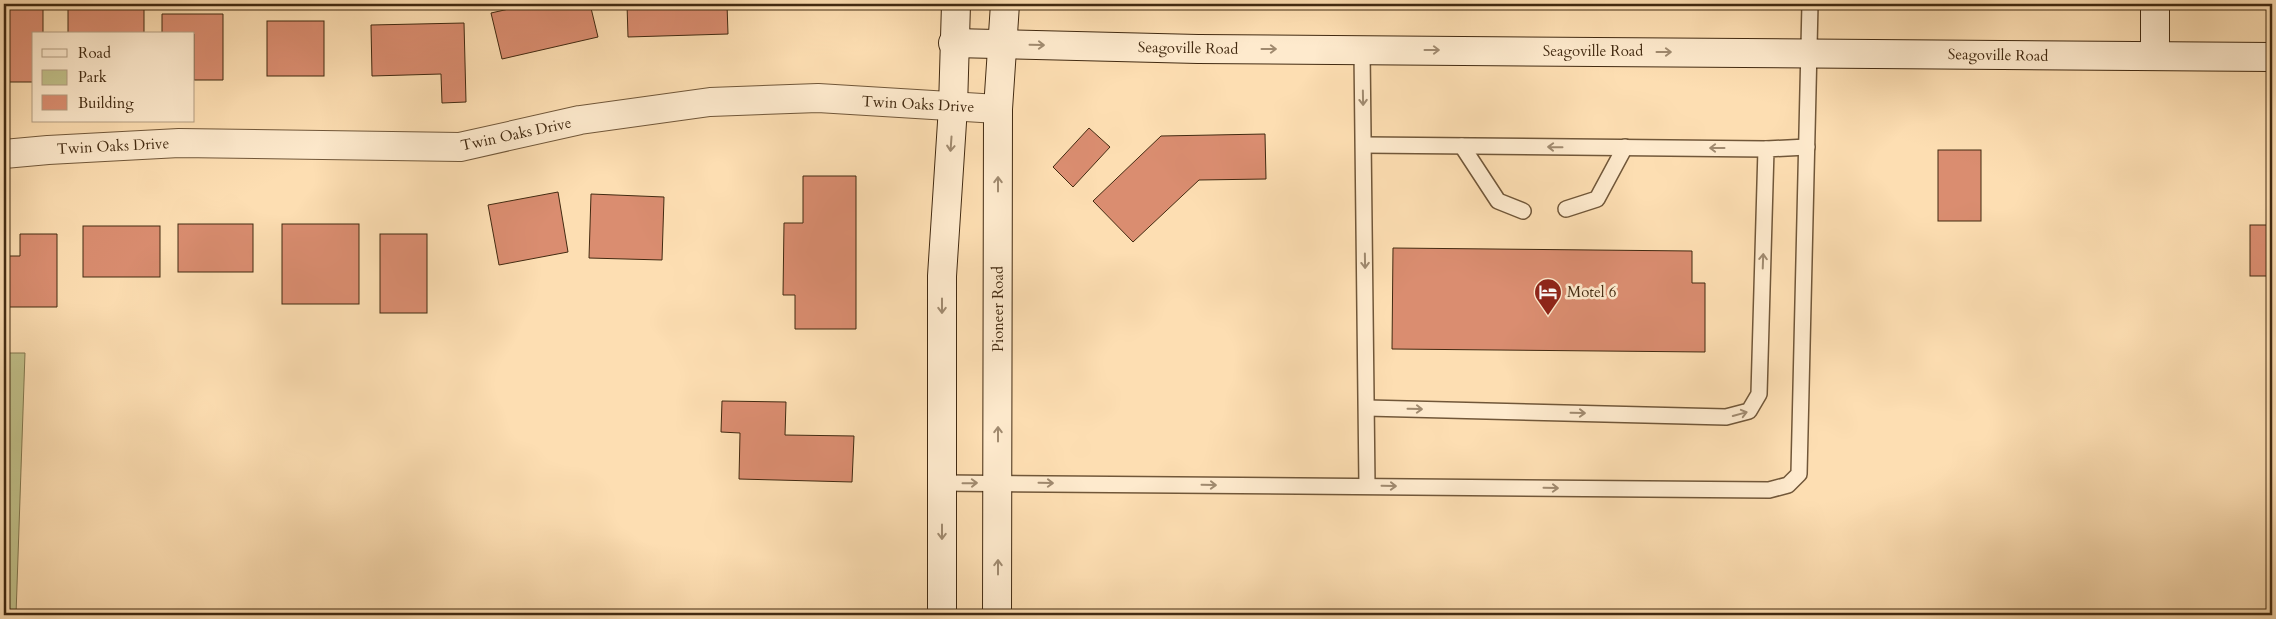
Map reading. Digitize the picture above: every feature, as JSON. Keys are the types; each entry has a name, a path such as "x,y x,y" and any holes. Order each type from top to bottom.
{"main road":[{"path":"942,615 942,276 953,107 953,43 956,4"},
{"name":"Pioneer Road","path":"998,615 998,109 1005,4"},
{"path":"2155,4 2155,56"},
{"name":"Seagoville Road","path":"953,43 1362,50 2272,57"},
{"name":"Twin Oaks Drive","path":"4,154 179,142 460,147 580,120 710,102 818,98 998,109"}],"lane":[{"path":"942,483 1769,490 1788,485 1799,474 1810,4"},
{"path":"1362,50 1368,486"},
{"path":"1364,145 1806,147"},
{"path":"1462,146 1498,202 1523,211"},
{"path":"1566,209 1597,199 1625,147"},
{"path":"1366,408 1726,417 1749,411 1759,394 1766,148"}],"green space":[{"path":"4,353 25,353 16,615 4,615"}],"building":[{"path":"4,4 43,4 43,32 32,32 32,82 4,82"},
{"path":"531,4 590,4 598,37 502,59 491,13"},
{"path":"627,4 727,4 728,34 628,37"},
{"path":"68,7 144,7 144,32 68,32"},
{"path":"162,14 223,14 223,80 195,80 195,32 162,32"},
{"path":"267,21 324,21 324,76 267,76"},
{"path":"464,23 466,102 442,103 441,74 372,76 371,25"},
{"path":"1089,128 1110,147 1073,187 1053,167"},
{"path":"1265,134 1266,179 1199,180 1133,242 1093,201 1161,136"},
{"path":"1938,150 1981,150 1981,221 1938,221"},
{"path":"803,176 856,176 856,329 795,329 795,295 783,295 784,223 803,223"},
{"path":"558,192 568,252 499,265 488,205"},
{"path":"591,194 664,197 662,260 589,258"},
{"path":"178,224 253,224 253,272 178,272"},
{"path":"282,224 359,224 359,304 282,304"},
{"path":"2250,225 2272,225 2272,276 2250,276"},
{"path":"83,226 160,226 160,277 83,277"},
{"path":"20,234 57,234 57,307 4,307 4,256 20,256"},
{"path":"380,234 427,234 427,313 380,313"},
{"name":"Motel 6","path":"1393,248 1692,251 1692,283 1705,283 1705,352 1392,349"},
{"path":"722,401 786,402 785,435 854,436 852,482 739,479 740,433 721,432"}],"place":[{"name":"Motel 6","path":"1548,316"}]}
